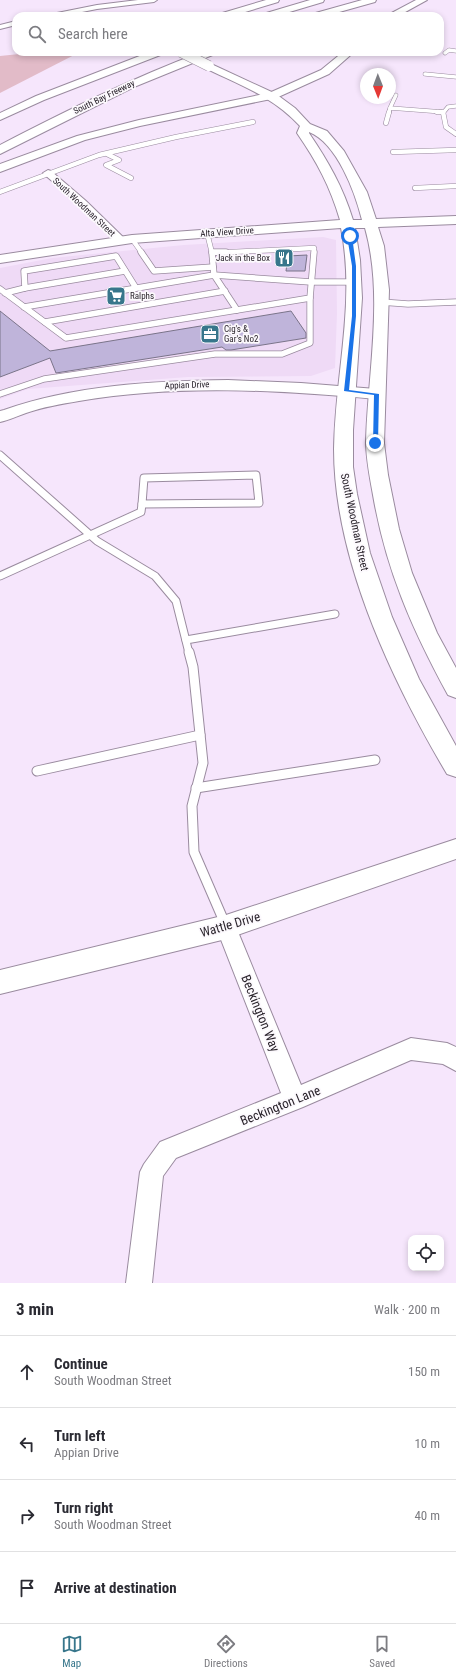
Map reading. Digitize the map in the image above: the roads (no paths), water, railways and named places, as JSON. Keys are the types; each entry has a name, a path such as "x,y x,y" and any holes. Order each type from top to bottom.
{"main road":[{"path":"235,12 275,0"},
{"path":"280,12 320,0"},
{"path":"328,12 372,0"},
{"path":"399,12 423,0"},
{"name":"South Bay Freeway","path":"0,117 40,98 149,56"},
{"path":"189,56 272,96 291,110 306,126 323,133 338,151 361,192 377,246 381,302 375,443 389,529 402,573 426,633 456,690"},
{"name":"South Bay Freeway","path":"0,150 98,99 164,69 200,56"},
{"path":"0,168 81,138 139,123 272,96 325,72 344,56"},
{"name":"South Woodman Street","path":"306,126 303,133 326,168 342,204 348,224 354,282 354,316 343,441 344,469 348,500 356,538 367,579 384,625 410,684 456,767"},
{"name":"Alta View Drive","path":"0,259 126,240 207,233 348,224 456,220"}],"street":[{"path":"72,12 97,7 154,0"},
{"path":"86,2 97,7"},
{"path":"0,27 12,24"},
{"name":"South Woodman Street","path":"48,173 126,240"},
{"name":"Appian Drive","path":"0,417 71,398 123,389 156,386 229,384 376,394"},
{"name":"Wattle Drive","path":"0,982 226,927 456,849"},
{"name":"Beckington Way","path":"226,927 295,1099"},
{"name":"Beckington Lane","path":"139,1283 152,1172 168,1150 295,1099 411,1049 447,1054 456,1060"}],"lane":[{"path":"445,53 449,50 456,51"},
{"path":"425,74 456,77"},
{"path":"386,123 392,104"},
{"path":"390,108 443,112 448,107 456,106"},
{"path":"443,112 446,127 456,134"},
{"path":"0,192 48,173 107,154 176,137 252,122"},
{"path":"393,152 456,150"},
{"path":"107,154 119,160 106,165 131,178"},
{"path":"415,188 456,186"},
{"path":"207,233 212,253 214,275 237,310"},
{"path":"126,240 154,271 213,266"},
{"path":"0,394 44,379 215,354 282,354 310,344 310,298 314,248 212,253"},
{"path":"25,288 24,271 116,256 136,288"},
{"path":"2,291 125,272"},
{"path":"24,307 214,275 311,282 354,282"},
{"path":"2,291 66,338 310,298"},
{"path":"45,322 225,291"},
{"path":"381,302 414,304 456,302"},
{"path":"0,455 97,541 155,576 176,601 193,667 200,735 202,763 192,806 194,852 226,927"},
{"path":"0,576 141,512 141,504 144,478 256,475 259,503 141,504"},
{"path":"186,640 335,614"},
{"path":"37,771 200,735"},
{"path":"196,788 375,760"}],"place":[{"name":"Jack in the Box","path":"284,258"},
{"name":"Ralphs","path":"116,296"},
{"name":"Cig's & Gar's No2","path":"210,334"}]}
